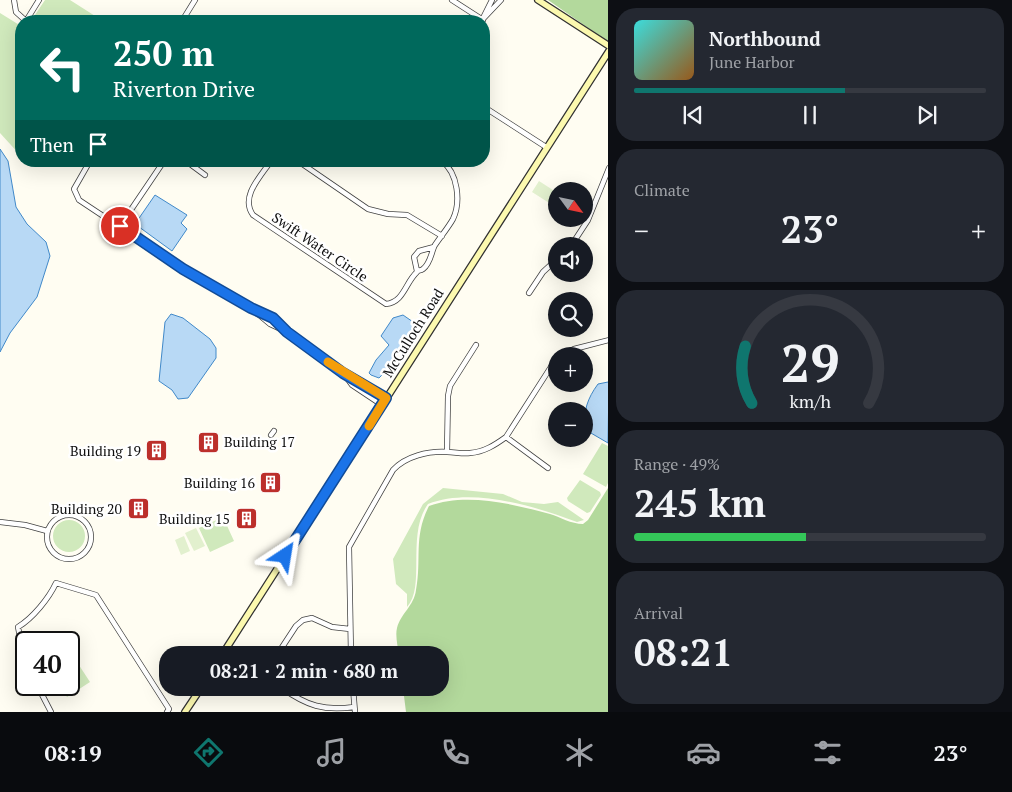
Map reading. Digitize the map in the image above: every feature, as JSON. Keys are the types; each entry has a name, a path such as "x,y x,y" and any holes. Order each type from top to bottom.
{"street":[{"path":"14,0 16,12 19,15"},
{"path":"30,15 39,0"},
{"path":"186,15 195,0"},
{"path":"452,0 474,15"},
{"path":"484,15 492,0"},
{"path":"487,15 501,0"},
{"path":"538,0 608,46"},
{"name":"McCulloch Road","path":"228,646 608,51"},
{"path":"490,111 546,147"},
{"path":"86,167 76,184 75,195 79,200 183,269 251,308 273,318 287,332 343,373 386,398"},
{"path":"120,226 160,167"},
{"path":"194,167 205,175"},
{"name":"Swift Water Circle","path":"266,167 252,188 248,199 248,208 253,215 386,304 399,300 417,271 424,268 432,255 434,247 454,218 457,204 454,178 446,167"},
{"path":"307,167 368,209 388,214 407,215 442,236"},
{"path":"577,237 592,212 608,168"},
{"name":"Swift Water Circle","path":"417,271 414,257 419,251 434,247"},
{"path":"529,293 548,267"},
{"path":"579,347 608,340"},
{"path":"447,452 448,396 450,386 476,345"},
{"path":"351,646 349,547 356,531 396,467 415,456 447,452 470,454 484,450 506,437 548,371"},
{"path":"343,373 352,384 382,405"},
{"path":"506,437 548,468"},
{"path":"62,516 77,516 88,526 91,541 82,555 75,558 61,558 48,547 47,531 55,520 62,516"},
{"path":"0,522 25,525 47,531"},
{"path":"19,631 18,627 25,623 52,591 56,583 96,595 169,709 167,712"},
{"path":"283,646 296,626 303,620 312,618 332,627 350,629"},
{"path":"43,696 51,712"},
{"path":"185,712 196,696"},
{"path":"295,696 320,708 333,710 355,709 354,696"}],"green space":[{"path":"45,0 70,0 94,15 35,15"},
{"path":"548,0 608,0 608,40 607,41"},
{"path":"0,13 15,22 15,149 0,133"},
{"path":"539,181 548,187 548,202 532,192"},
{"path":"602,443 608,446 608,483 606,487 583,474"},
{"path":"580,480 600,492 601,495 590,512 587,513 568,501 567,498"},
{"path":"443,488 503,494 522,502 544,504 558,502 584,520 577,522 523,505 483,498 445,499 428,504 418,530 415,587 407,607 407,594 396,584 393,559 423,504"},
{"path":"608,488 608,712 406,712 404,696 449,696 449,646 397,646 396,638 396,631 401,618 415,596 418,579 419,538 429,506 458,500 490,501 536,510 579,524 583,524 588,520"},
{"path":"223,517 234,541 210,552 199,528"},
{"path":"69,520 75,521 80,525 84,530 84,542 80,547 75,551 69,552 63,551 58,547 54,542 53,536 54,530 58,525 63,521"},
{"path":"196,528 205,546 194,551 185,533"},
{"path":"184,536 190,551 181,555 175,540"},
{"path":"80,667 90,682 80,689"}],"water":[{"path":"0,149 8,161 16,207 27,224 46,242 50,256 37,297 10,333 0,352"},
{"path":"155,195 187,215 181,223 187,229 172,251 135,224"},
{"path":"171,314 183,318 210,339 216,348 216,358 188,398 178,399 172,390 159,381 165,322"},
{"path":"403,315 416,324 385,372 379,378 371,375 369,373 376,360 389,345 381,336 393,318"},
{"path":"608,382 608,443 593,434 593,402 588,402 598,384"}],"slow traffic":[{"path":"328,362 386,398 369,426"}],"place":[{"name":"Building 17","path":"208,442"},
{"name":"Building 19","path":"157,451"},
{"name":"Building 16","path":"271,483"},
{"name":"Building 20","path":"138,509"},
{"name":"Building 15","path":"246,519"}],"route":[{"path":"120,226 183,269 251,308 273,318 287,332 343,373 386,398 285,556"}]}
